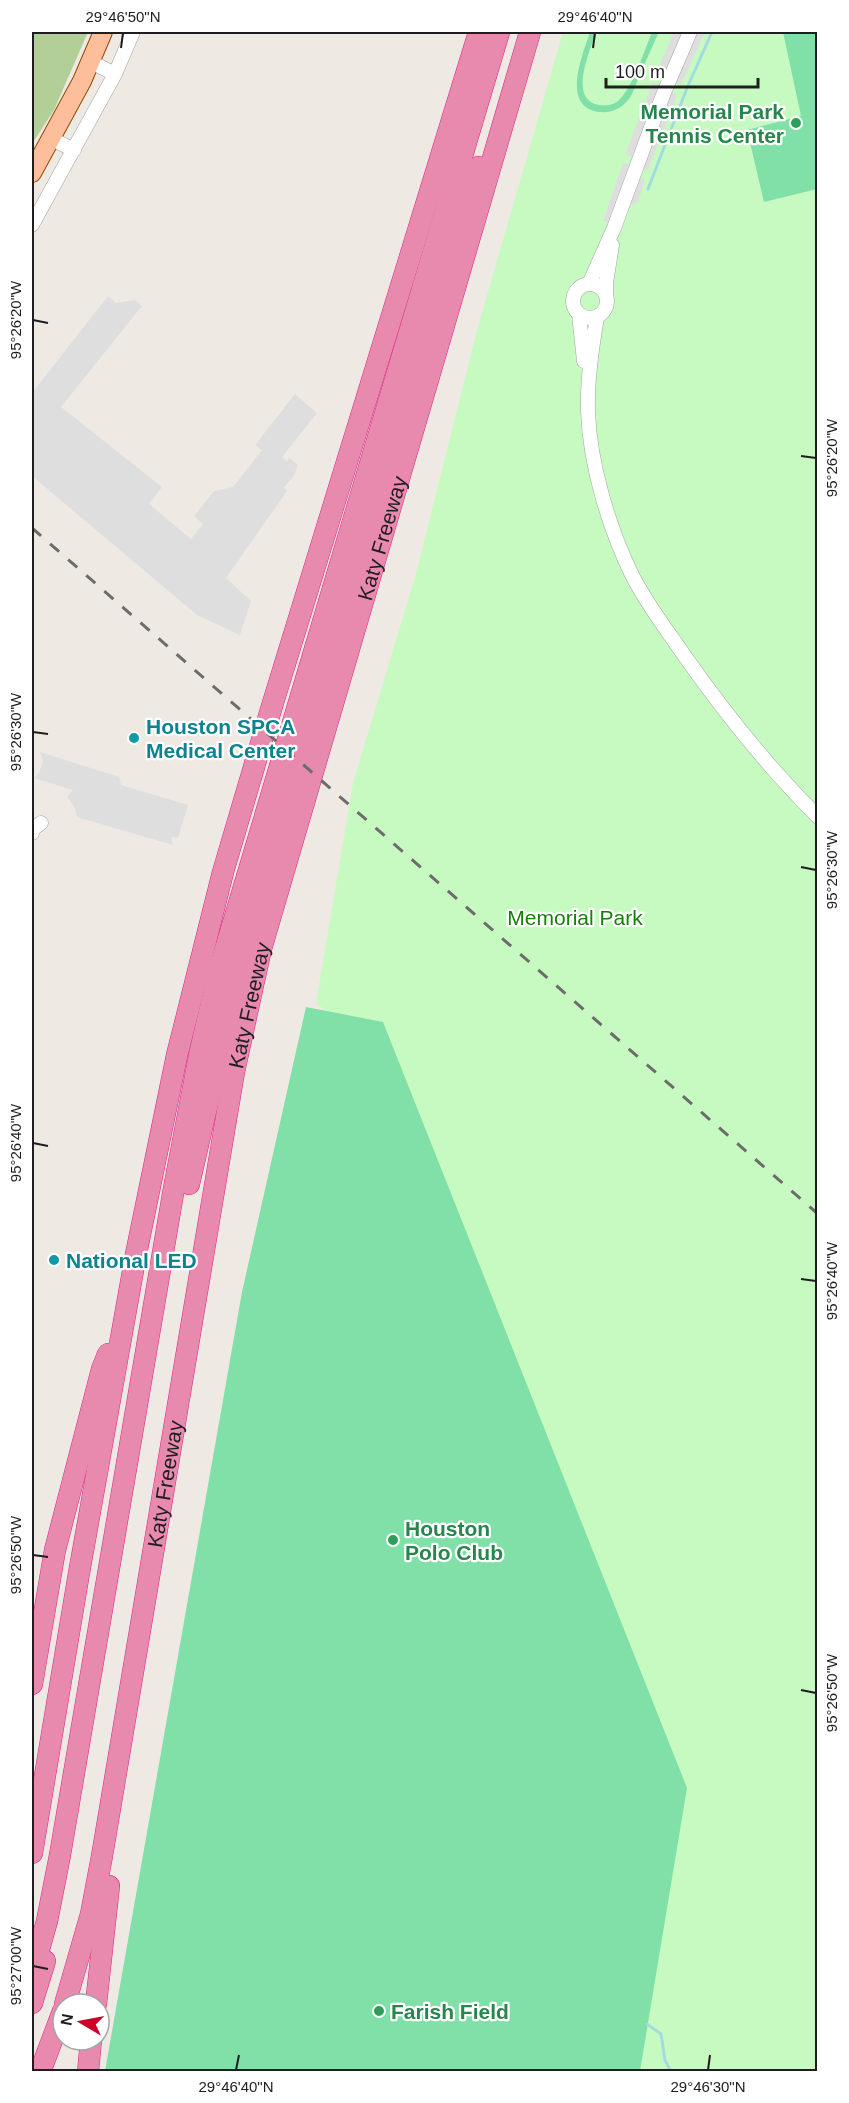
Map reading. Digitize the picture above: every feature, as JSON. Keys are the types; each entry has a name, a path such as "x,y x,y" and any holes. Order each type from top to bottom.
{"highway":[{"path":"32,1853 136,1254 177,1055 223,872 272,706 479,32"},
{"path":"32,1974 47,1921 60,1855 174,1188 200,1052 220,967 499,32"},
{"name":"Katy Freeway","path":"68,1992 91,1914 135,1668 175,1416 234,1072 261,949 530,32"},
{"path":"32,2003 56,1924 70,1859 180,1232 239,966 274,837 469,186 512,93"},
{"path":"32,1684 61,1528 102,1369 126,1312"},
{"path":"97,1992 117,1801 135,1668"},
{"path":"40,2072 51,2043"},
{"path":"88,2072 90,2052"}],"main road":[{"path":"32,173 52,139 104,32"}],"street":[{"path":"32,225 115,74 133,32"},
{"path":"589,284 614,228 659,106 690,32"},
{"path":"91,62 115,74"},
{"path":"52,139 74,150"},
{"path":"579,314 590,318 597,317 606,309 606,283 614,228"},
{"path":"589,390 579,314 573,304 575,293 584,285 600,287 606,295"},
{"path":"597,317 590,361 590,433 613,529 632,574 653,611 705,685 768,763 818,817"}],"green space":[{"path":"32,32 88,32 54,110 32,144"},
{"name":"Memorial Park","path":"563,32 817,32 817,2071 632,2071 372,1049 316,1003 353,783 415,577 477,330"},
{"path":"590,32 596,32 586,61 584,94 589,101 599,105 611,105 625,93 634,77 652,32 659,32 631,96 622,106 612,111 599,112 587,108 580,100 577,90 579,66"},
{"name":"Memorial Park Tennis Center","path":"783,32 817,32 817,189 764,202 747,130 801,116"},
{"name":"Houston Polo Club","path":"306,1007 383,1022 687,1788 640,2071 105,2071 108,2052 111,2052 111,2037 242,1292"}],"shaded area":[{"path":"674,32 705,32 681,85 674,81 670,91 677,95 648,170 642,168 638,177 645,180 638,202 621,210 615,225 603,221 623,163 630,164 632,157 625,155 653,82 659,85 663,77 656,74"},
{"path":"108,296 116,303 135,300 142,306 61,407 162,487 149,504 191,539 203,524 194,516 214,491 233,487 262,450 255,445 295,394 317,413 282,457 287,462 289,458 298,465 284,488 287,491 226,578 251,601 240,635 197,615 32,476 32,393"},
{"path":"40,752 119,777 121,785 188,805 178,838 171,837 173,845 77,817 74,806 67,797 73,790 34,778 39,773 43,761"}],"waterway":[{"path":"648,189 687,88 712,32"},
{"path":"647,2024 661,2034 665,2060 671,2072"}],"railway":[{"path":"32,528 818,1214"}],"place":[{"name":"Memorial Park Tennis Center","path":"796,123"},
{"name":"Houston SPCA Medical Center","path":"134,738"},
{"name":"National LED","path":"54,1260"},
{"name":"Houston Polo Club","path":"393,1540"},
{"name":"Farish Field","path":"379,2011"}]}
